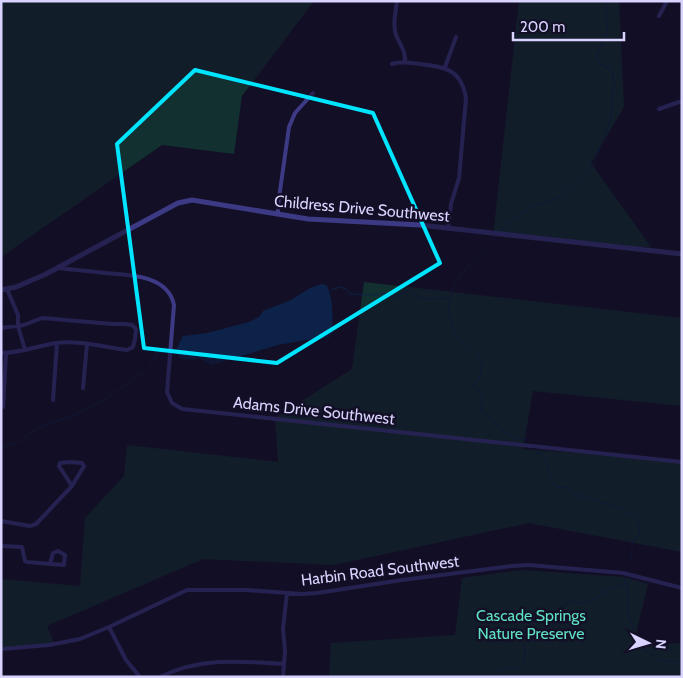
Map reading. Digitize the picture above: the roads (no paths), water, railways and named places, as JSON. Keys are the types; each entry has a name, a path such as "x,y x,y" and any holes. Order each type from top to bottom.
{"street":[{"path":"397,1 394,26 404,52 405,62"},
{"path":"659,16 667,1"},
{"path":"445,67 456,37"},
{"path":"392,64 405,62 445,67 459,79 464,88 466,98 459,178 451,204 448,228"},
{"path":"278,214 289,127 294,113 313,93"},
{"path":"659,109 682,101"},
{"name":"Childress Drive Southwest","path":"4,290 58,268 184,201 192,200 334,222 412,224 682,254"},
{"name":"Adams Drive Southwest","path":"58,268 141,276 156,282 169,292 173,298 174,305 167,392 172,403 182,409 682,462"},
{"path":"4,290 18,315 18,326 25,350"},
{"path":"1,328 18,326 42,318 125,324 132,325 136,329 136,340 133,348 127,350 87,344 57,343 4,353 3,407"},
{"path":"53,400 57,343"},
{"path":"83,388 87,344"},
{"path":"1,521 30,526 36,524 72,486 84,466 82,464 60,463 61,472 72,486"},
{"path":"1,546 22,547 25,560 28,562 50,564 64,565 65,555 58,551 53,553 50,564"},
{"name":"Harbin Road Southwest","path":"1,649 61,644 80,639 110,627 187,590 316,593 402,580 530,565 623,573 682,588"},
{"path":"283,677 283,629 287,593"},
{"path":"110,627 126,660 140,677"},
{"path":"160,677 212,661 230,660 284,664"}],"water":[{"path":"321,284 326,285 332,303 333,319 329,338 278,345 212,365 199,358 192,360 178,356 177,348 183,336 207,333 249,322 259,317 263,311 291,300 310,288"}],"waterway":[{"path":"499,232 526,211 558,197 586,173 593,164 610,123 614,84 613,73 610,69 600,64 597,59 597,54 607,32 606,1"},
{"path":"497,235 468,266 456,283 449,303 449,316 457,336 481,360 481,373 474,384 474,389 483,396 480,412 488,415 505,433 526,440"},
{"path":"331,290 339,287 346,289 350,294 375,295 384,293 393,298 410,291 426,299 449,298"},
{"path":"1,447 15,444 38,428 74,415 104,400 145,371 157,353 168,351 177,353"},
{"path":"537,451 546,460 550,477 556,487 570,488 574,494 620,508 637,518 640,532 632,544 632,555 628,563"},
{"path":"624,576 629,616 634,630 646,651 665,661 682,661"},
{"path":"497,677 502,669 517,669 523,664 525,657 524,645 527,641 534,641 546,635 563,605 573,601 578,603 589,602 611,588 627,583"}],"park label":[{"name":"Cascade Springs Nature Preserve","path":"531,624"}]}
